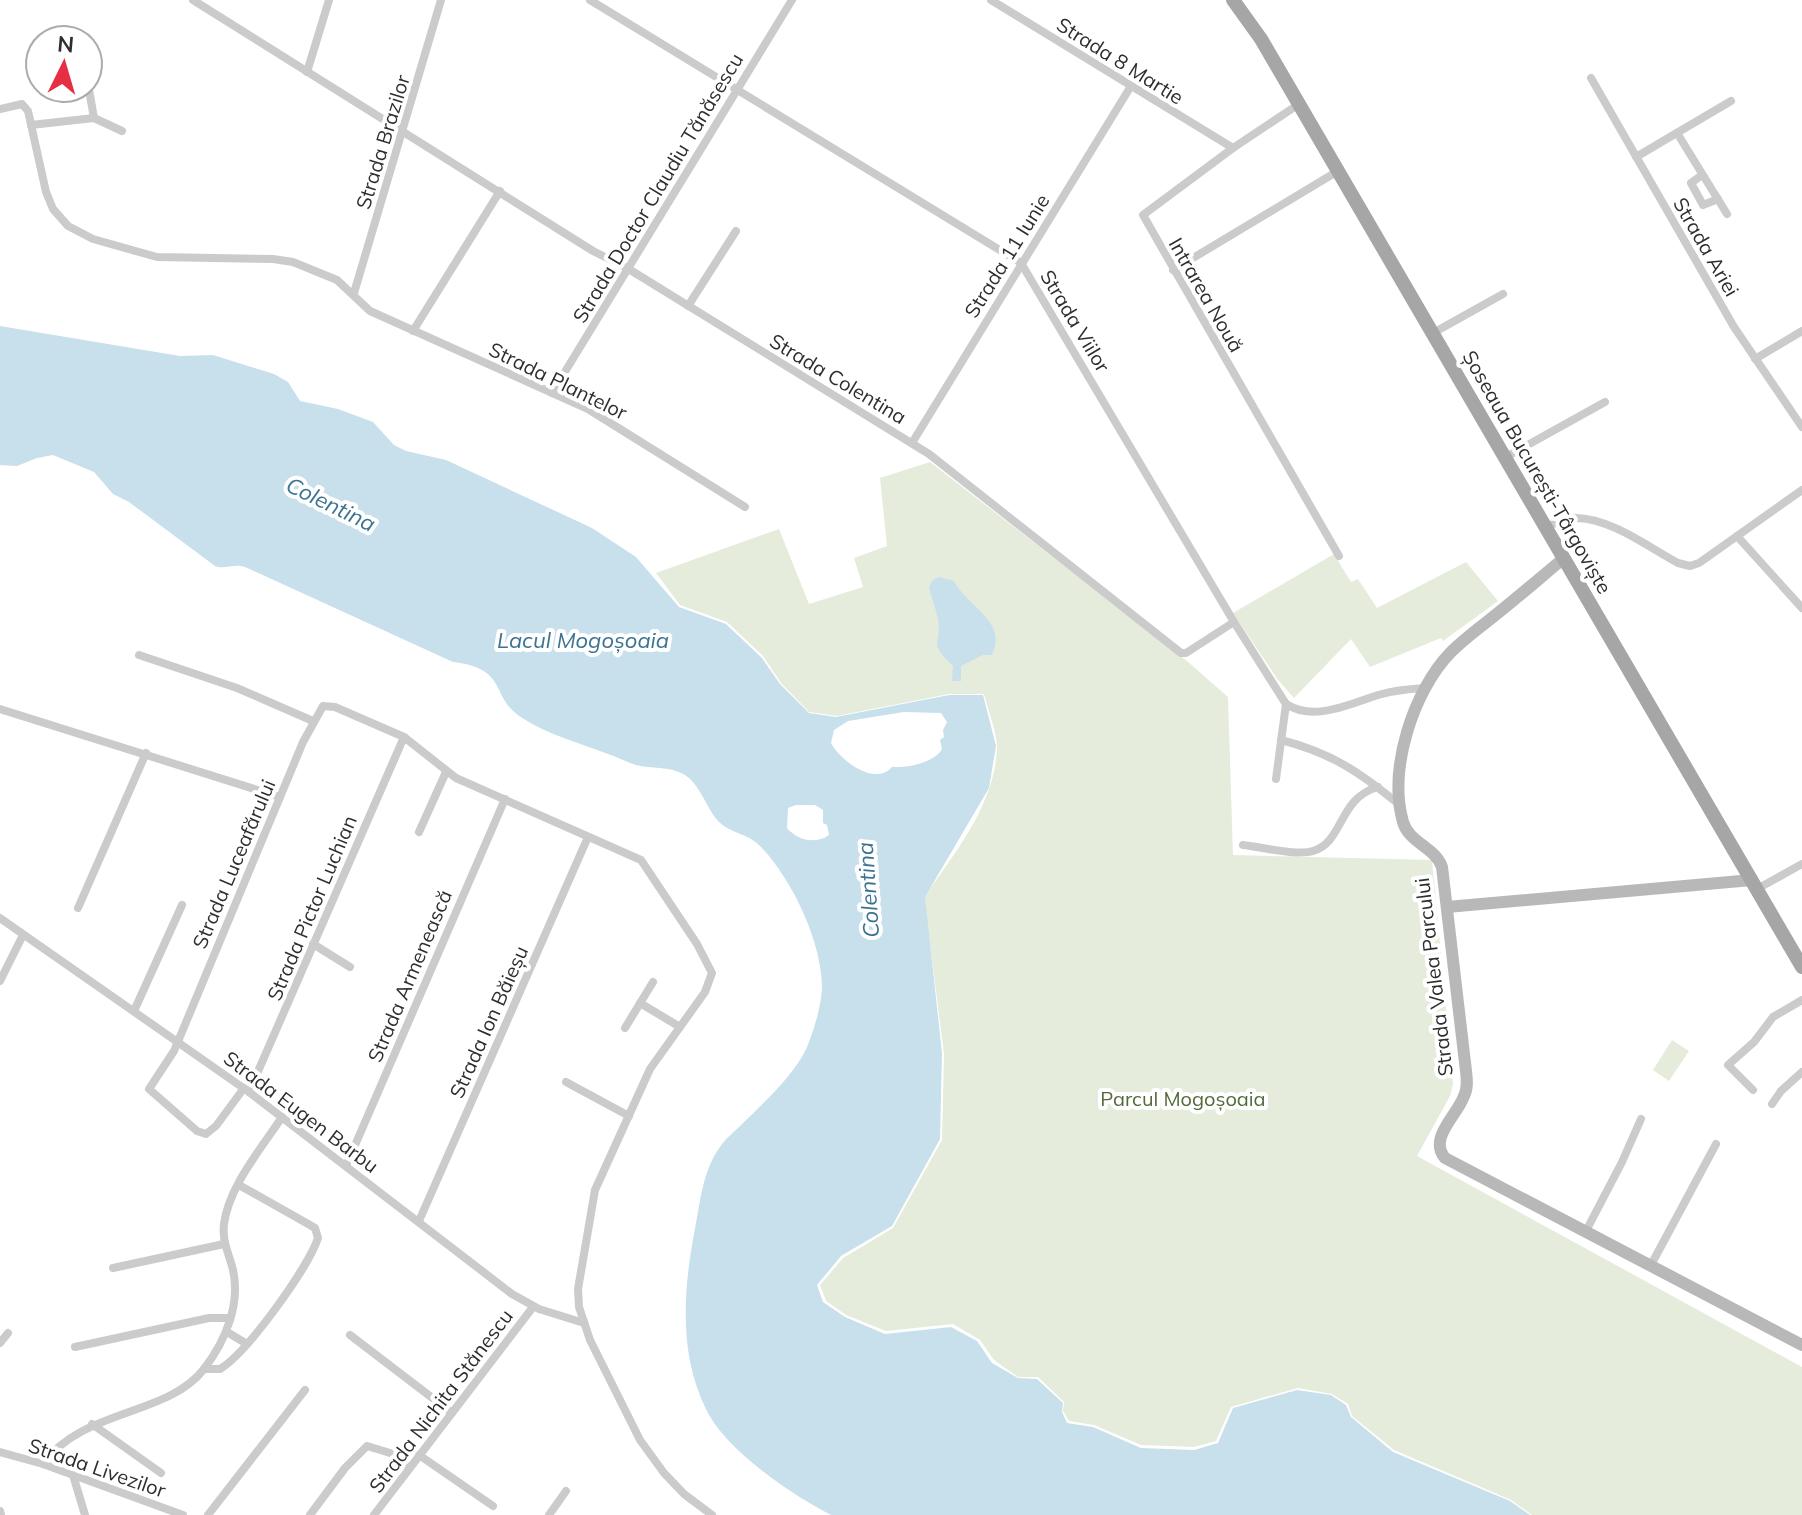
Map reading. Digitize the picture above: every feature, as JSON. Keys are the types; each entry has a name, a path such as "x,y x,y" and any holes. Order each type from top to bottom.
{"main road":[{"name":"Șoseaua București-Târgoviște","path":"1233,0 1261,39 1802,967"}],"street":[{"name":"Strada Colentina","path":"193,0 593,251 627,268 912,443 1181,653 1186,653 1234,622"},
{"path":"214,13 218,0"},
{"path":"307,72 329,0"},
{"name":"Strada Brazilor","path":"354,293 441,0"},
{"name":"Strada Viilor","path":"590,0 1021,263 1286,704"},
{"name":"Strada Doctor Claudiu Tănăsescu","path":"552,393 792,0"},
{"name":"Strada 8 Martie","path":"991,0 1233,148"},
{"name":"Strada Ariei","path":"1591,78 1755,359 1802,427"},
{"name":"Strada 11 Iunie","path":"912,443 1131,86"},
{"path":"1636,157 1731,101"},
{"path":"92,104 94,118"},
{"name":"Intrarea Nouă","path":"1299,104 1233,148 1143,215 1339,556"},
{"path":"0,109 24,105 31,125 94,118 122,131"},
{"name":"Strada Plantelor","path":"31,125 53,209 68,226 93,239 157,257 273,259 293,262 337,280 370,311 588,409 745,507"},
{"path":"1677,133 1727,214"},
{"path":"1173,270 1338,171"},
{"path":"1702,175 1691,183 1703,205 1718,199"},
{"path":"413,331 500,191"},
{"path":"688,306 736,231"},
{"path":"1433,333 1503,294"},
{"path":"1755,359 1802,331"},
{"path":"1506,457 1605,402"},
{"path":"1546,527 1568,519 1589,520 1626,534 1686,566 1699,563 1802,490"},
{"path":"1737,536 1802,608"},
{"name":"Strada Valea Parcului","path":"1564,558 1450,652 1425,688 1401,758 1401,806 1408,834 1440,861 1467,1081 1464,1098 1439,1139 1438,1148 1445,1158 1802,1345"},
{"path":"139,655 237,688 313,721"},
{"path":"1276,779 1286,704 1299,711 1328,711 1383,694 1425,688"},
{"name":"Strada Luceafărului","path":"247,1090 210,1133 197,1131 149,1089 168,1061 319,710 327,706 404,737"},
{"path":"0,709 280,797"},
{"path":"404,737 446,772 641,860 709,965 712,973 709,984 650,1069 595,1190 578,1289 584,1323 640,1440 684,1494 702,1512 712,1515"},
{"name":"Strada Pictor Luchian","path":"247,1090 404,737"},
{"path":"1281,740 1330,756 1401,806"},
{"path":"78,908 146,753"},
{"path":"419,832 446,772"},
{"path":"1243,845 1313,852 1335,832 1353,800 1378,787"},
{"name":"Strada Armenească","path":"346,1166 505,799"},
{"name":"Strada Ion Băieșu","path":"419,1221 588,837"},
{"path":"1447,907 1754,884 1802,864"},
{"path":"134,1011 182,905"},
{"name":"Strada Eugen Barbu","path":"0,918 247,1090 512,1294 533,1307 584,1323"},
{"path":"0,981 23,935"},
{"path":"313,944 350,967"},
{"path":"625,1028 653,982"},
{"path":"1753,1090 1728,1065 1754,1042 1773,1017 1802,1000"},
{"path":"640,1003 680,1027"},
{"path":"1772,1104 1788,1083 1802,1072"},
{"path":"566,1082 629,1116"},
{"path":"43,1464 49,1456 92,1424 171,1395 204,1369 227,1332 235,1298 233,1269 224,1244 226,1216 239,1185 282,1117"},
{"path":"1586,1231 1618,1172 1641,1119"},
{"path":"1651,1265 1716,1144"},
{"path":"204,1369 220,1369 247,1344 304,1266 318,1238 315,1228 239,1185"},
{"path":"113,1268 224,1244"},
{"name":"Strada Nichita Stănescu","path":"374,1515 533,1307"},
{"path":"75,1347 209,1318 230,1318"},
{"path":"227,1332 247,1344"},
{"path":"0,1343 8,1333"},
{"path":"350,1335 452,1413"},
{"path":"208,1515 305,1390"},
{"path":"92,1424 161,1473"},
{"path":"310,1515 345,1468 367,1446 390,1453 410,1467"},
{"name":"Strada Livezilor","path":"0,1452 43,1464 180,1514"},
{"path":"419,1455 493,1506"},
{"path":"73,1475 85,1515"},
{"path":"549,1515 566,1491"}],"green space":[{"name":"Parcul Mogoșoaia","path":"930,462 1187,661 1228,697 1233,855 1432,860 1453,1084 1450,1096 1417,1156 1802,1367 1802,1515 1532,1515 1511,1500 1394,1450 1352,1416 1348,1404 1332,1394 1298,1388 1231,1407 1216,1441 1194,1447 1141,1445 1094,1425 1069,1421 1063,1411 1064,1402 1038,1377 1018,1377 994,1360 980,1340 953,1324 886,1331 846,1315 826,1301 820,1285 843,1258 893,1228 942,1140 944,1054 924,897 971,827 989,789 997,748 994,728 984,694 949,694 837,716 809,712 781,683 763,656 727,622 680,605 656,573 779,529 809,604 863,587 854,558 887,546 880,478"},
{"path":"1334,554 1351,582 1358,579 1377,608 1466,562 1498,601 1443,641 1441,638 1370,667 1351,639 1294,698 1278,680 1233,613"},
{"path":"1672,1040 1689,1051 1669,1081 1653,1070"}],"water":[{"name":"Lacul Mogoșoaia","path":"0,326 180,356 213,355 274,374 288,382 300,401 338,409 373,422 394,445 406,451 446,460 592,528 636,557 679,607 726,624 762,658 780,684 809,713 836,717 949,695 983,695 996,746 989,788 925,897 942,1053 940,1139 892,1226 841,1256 817,1285 823,1302 845,1317 885,1334 951,1327 977,1341 992,1363 1018,1378 1037,1379 1063,1403 1062,1412 1067,1423 1093,1427 1141,1448 1194,1450 1218,1443 1233,1408 1297,1390 1331,1395 1346,1405 1351,1417 1393,1452 1510,1501 1530,1515 831,1515 780,1484 729,1441 707,1411 692,1368 686,1324 690,1256 709,1167 724,1141 786,1079 801,1058 815,1026 820,1003 821,970 811,932 794,893 772,860 756,842 719,822 694,783 683,774 632,764 534,725 513,711 484,671 453,662 245,567 215,566 129,502 113,494 94,472 53,455 17,466 0,465","holes":["904,712 941,713 947,722 944,737 940,740 942,749 933,758 892,767 885,772 867,773 842,757 831,743 834,730 848,721","815,805 823,810 823,823 827,825 829,835 812,840 791,832 787,828 788,808"]},
{"path":"939,577 954,581 984,615 995,633 992,655 983,655 961,666 961,681 952,681 953,666 937,643 938,619 929,587"}],"water label":[{"name":"Colentina","path":"331,504"},
{"name":"Colentina","path":"868,890"}]}
